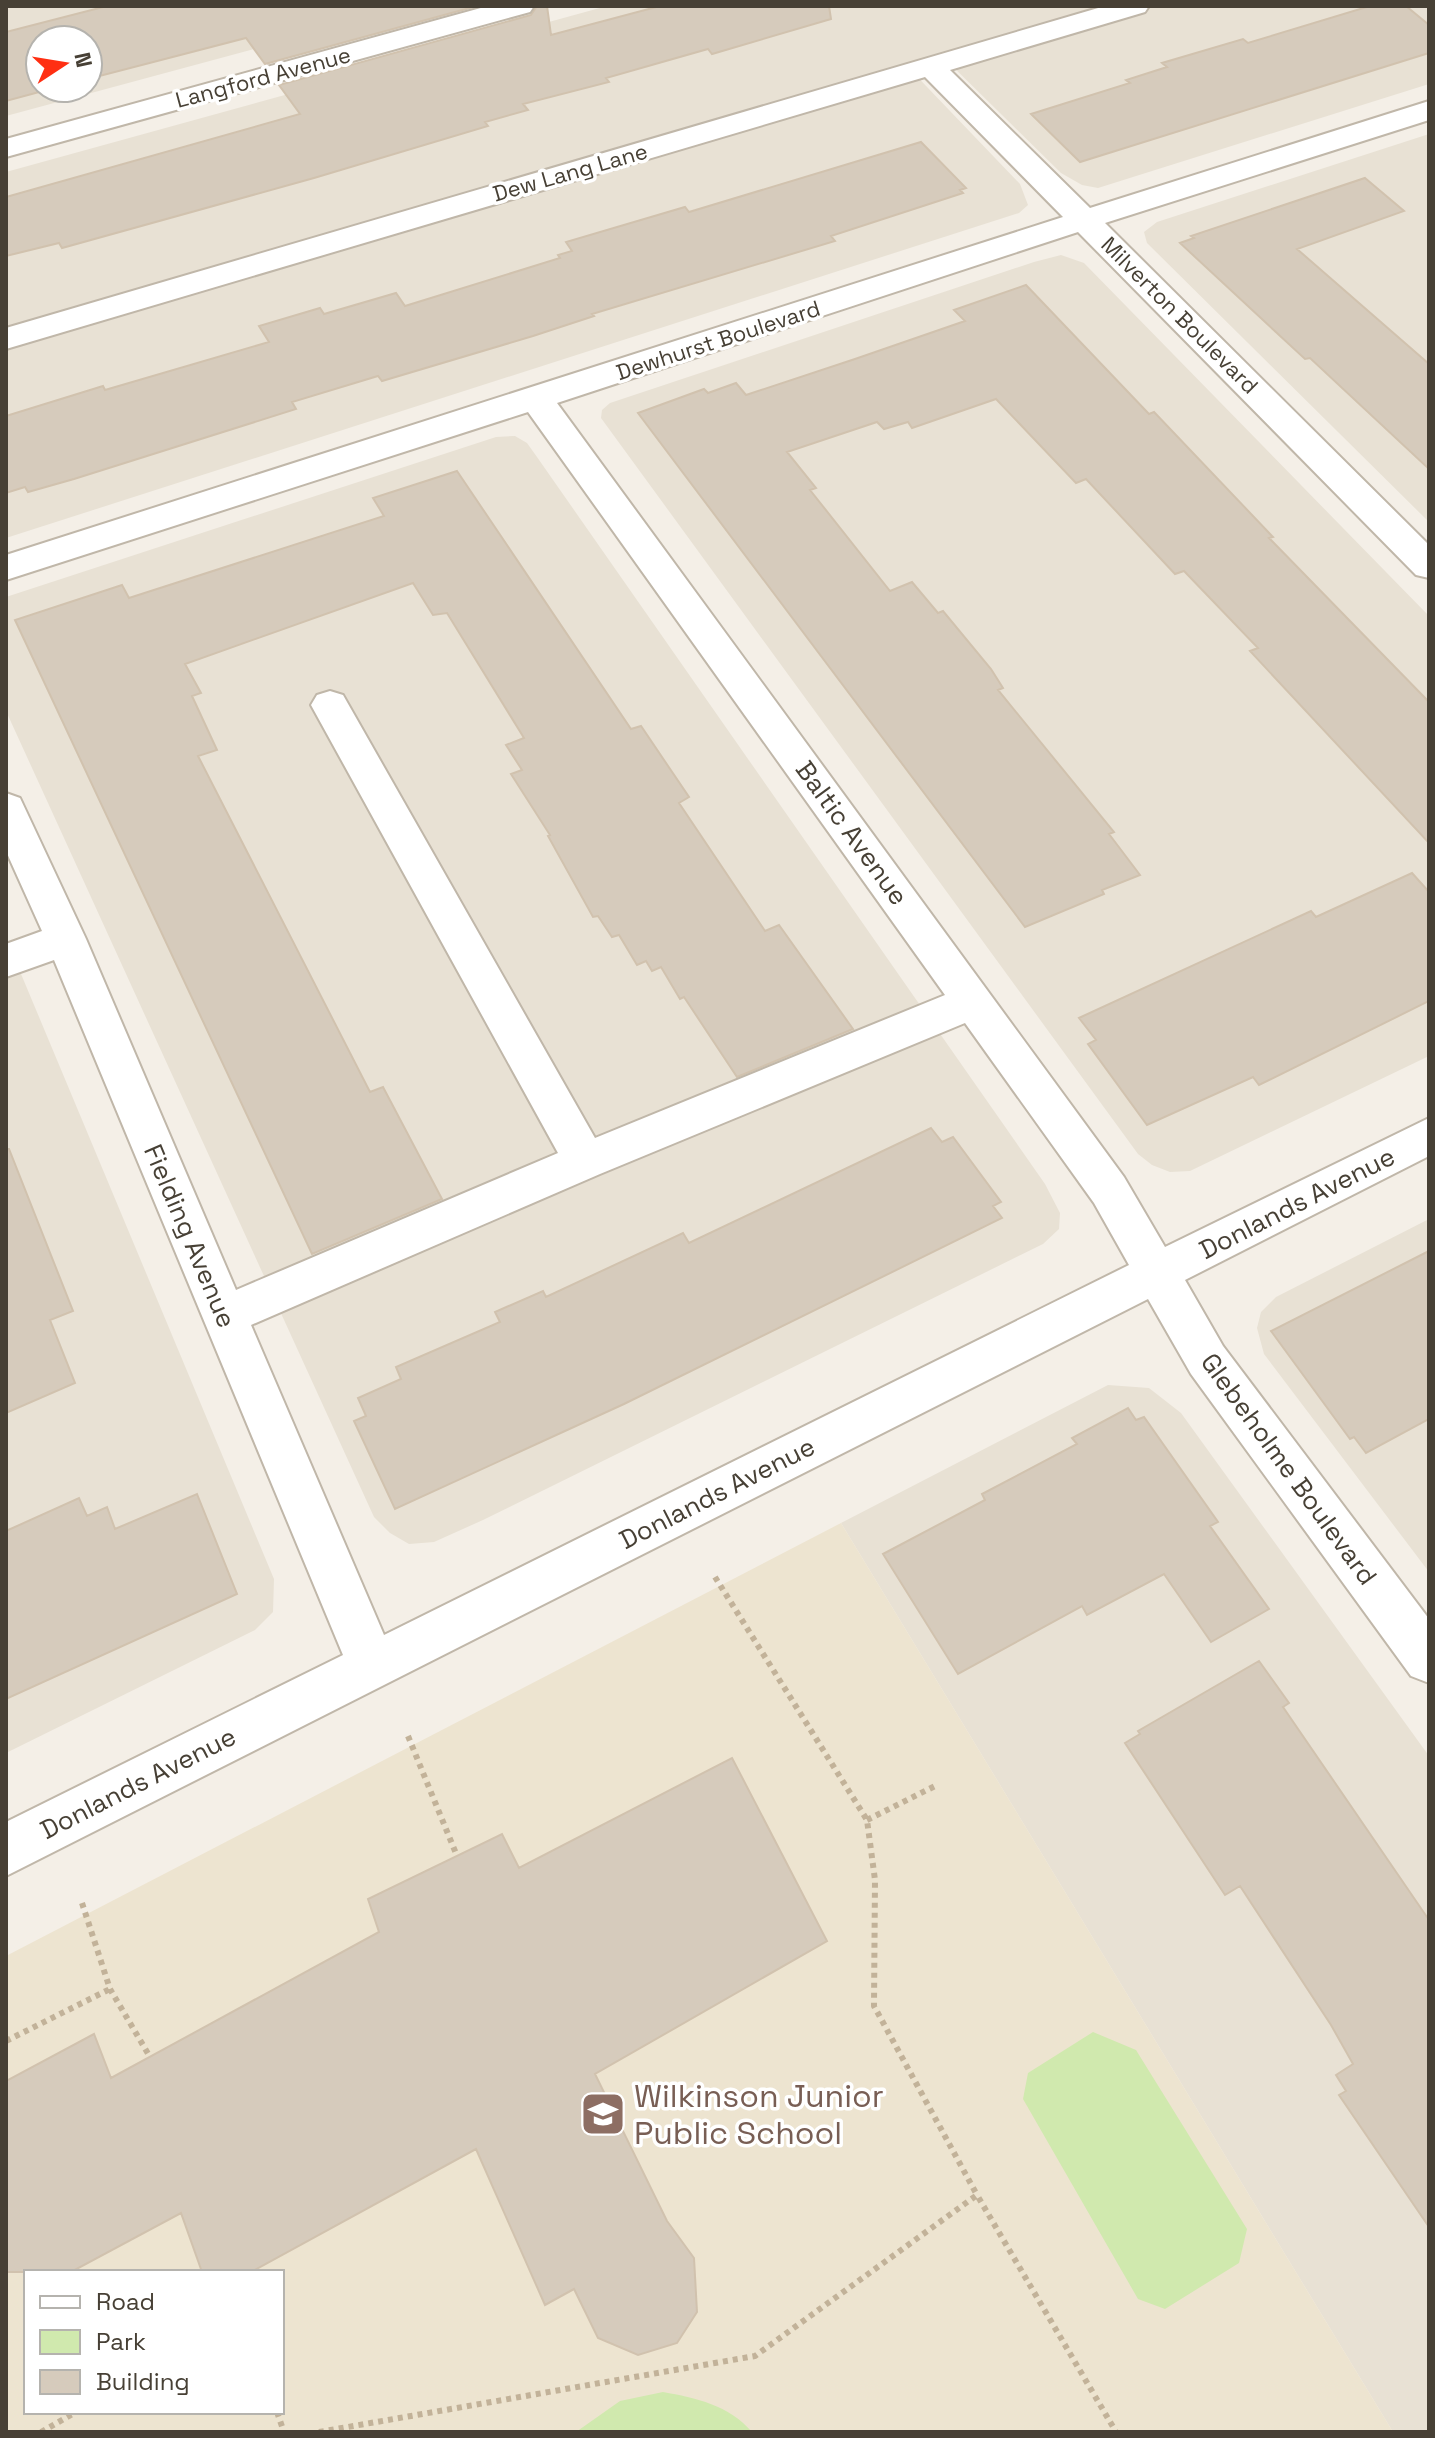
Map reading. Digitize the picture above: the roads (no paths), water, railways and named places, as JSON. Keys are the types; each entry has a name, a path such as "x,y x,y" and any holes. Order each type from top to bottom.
{"street":[{"name":"Langford Avenue","path":"6,148 520,6"},
{"name":"Dew Lang Lane","path":"6,339 1135,6"},
{"name":"Milverton Boulevard","path":"930,66 1429,566"},
{"name":"Dewhurst Boulevard","path":"6,568 537,400 1084,219 1429,110"},
{"name":"Baltic Avenue","path":"537,400 1109,1190 1158,1272"},
{"path":"330,705 585,1161"},
{"name":"Fielding Avenue","path":"6,808 66,939 372,1665"},
{"path":"6,961 66,939"},
{"path":"223,1316 585,1161 974,1001"},
{"name":"Donlands Avenue","path":"6,1850 1429,1136"},
{"name":"Glebeholme Boulevard","path":"1158,1272 1207,1360 1429,1659"}],"place":[{"name":"Wilkinson Junior Public School","path":"603,2114"}]}
